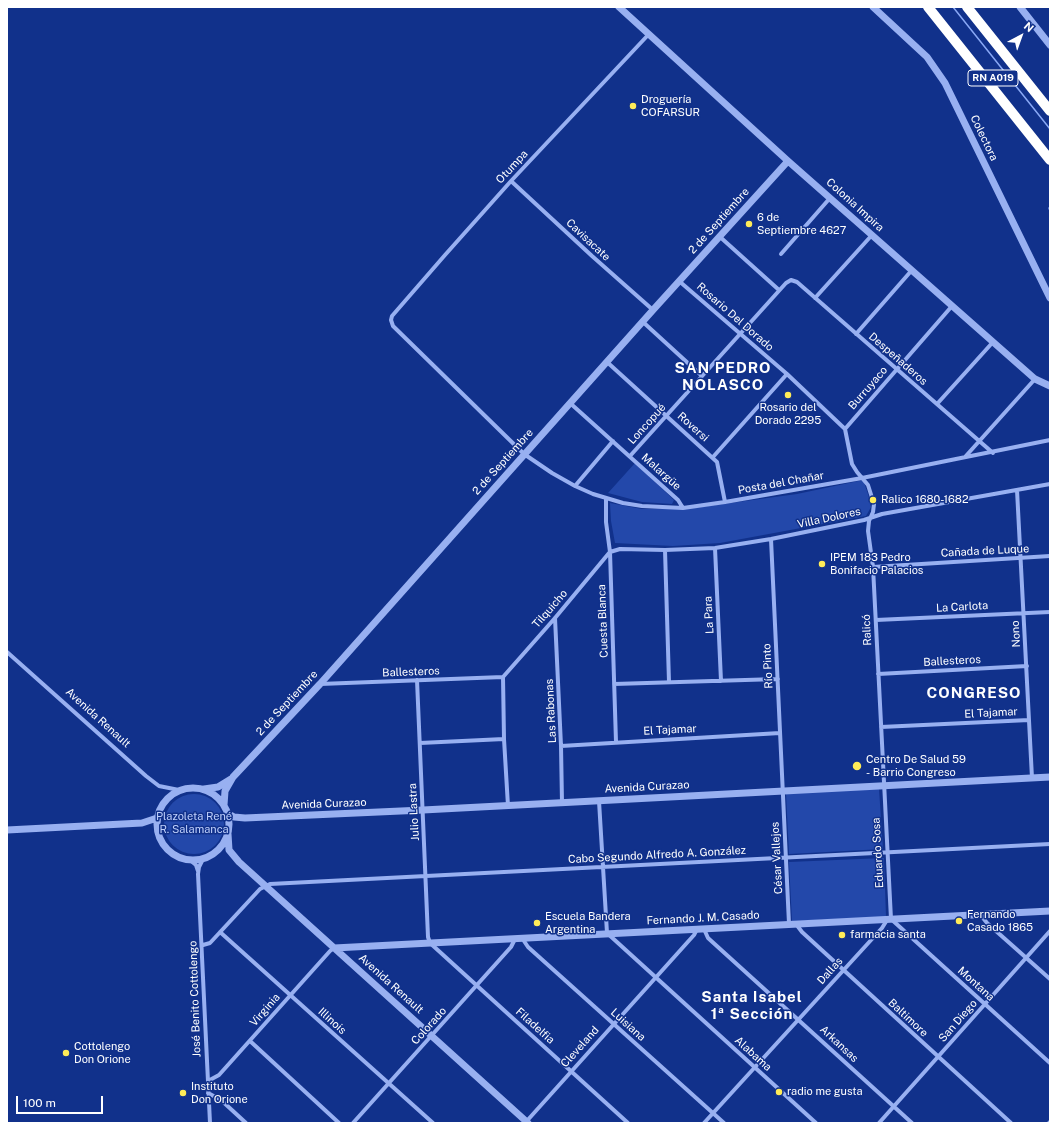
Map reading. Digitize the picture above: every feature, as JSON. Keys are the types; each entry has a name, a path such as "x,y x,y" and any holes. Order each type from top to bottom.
{"highway":[{"path":"928,7 1050,160"},
{"name":"RN A019","path":"937,7 1050,150"},
{"name":"RN A019","path":"967,7 1050,111"},
{"path":"976,7 1011,51 1042,101"}],"street":[{"name":"Colonia Impira","path":"612,7 649,34"},
{"name":"Colonia Impira","path":"619,7 788,161 1035,379 1050,386"},
{"name":"Colectora","path":"873,7 927,57 938,71 1050,298"},
{"path":"1020,7 1050,45"},
{"name":"Otumpa","path":"392,316 511,181 649,34"},
{"name":"2 de Septiembre","path":"200,789 218,787 233,777 320,684 719,236 788,161"},
{"name":"Cavisacate","path":"511,181 653,310"},
{"path":"781,254 830,198"},
{"path":"815,298 872,234"},
{"path":"719,236 779,290"},
{"path":"856,334 912,270"},
{"name":"Rosario Del Dorado","path":"680,280 787,374 845,429"},
{"name":"Despeñaderos","path":"791,280 797,282 992,453"},
{"name":"Loncopué","path":"630,456 779,290 791,280"},
{"name":"Burruyaco","path":"845,429 952,306"},
{"name":"Posta del Chañar","path":"392,316 390,320 393,326 524,454 574,486 606,498 642,506 683,508 725,502 862,478 965,456 992,453 1050,440"},
{"path":"643,322 702,376"},
{"path":"937,404 993,342"},
{"name":"Roversi","path":"607,362 713,456 717,462 725,502"},
{"path":"713,456 787,374"},
{"path":"965,456 1035,379"},
{"name":"Malargüe","path":"570,403 678,500 683,508"},
{"path":"845,429 852,464 862,478"},
{"name":"Loncopué","path":"574,486 613,441"},
{"name":"Ralicó","path":"862,478 868,485 874,504 868,531 873,567 884,786"},
{"name":"Villa Dolores","path":"610,552 620,548 666,550 715,548 771,539 864,520 882,514 1050,484"},
{"name":"Nono","path":"1017,490 1032,778"},
{"name":"Cuesta Blanca","path":"606,498 606,522 610,552 616,742"},
{"name":"Río Pinto","path":"771,539 783,791"},
{"name":"La Para","path":"715,548 720,681"},
{"path":"666,550 669,682"},
{"name":"Tilquicho","path":"503,677 610,552"},
{"name":"Cañada de Luque","path":"873,567 1050,556"},
{"name":"La Carlota","path":"876,620 1050,612"},
{"name":"Las Rabonas","path":"555,618 562,803"},
{"name":"Avenida Renault","path":"7,652 146,776 159,786 180,790"},
{"name":"Ballesteros","path":"878,674 1027,666"},
{"path":"503,677 504,739 508,806"},
{"name":"Ballesteros","path":"320,684 503,677"},
{"path":"614,684 778,679"},
{"name":"Julio Lastra","path":"417,680 430,943"},
{"name":"El Tajamar","path":"881,727 1029,720"},
{"name":"El Tajamar","path":"561,746 780,733"},
{"path":"420,744 504,739"},
{"name":"2 de Septiembre","path":"224,805 225,791 233,777"},
{"name":"Avenida Curazao","path":"228,813 234,817 245,818 508,806 1050,777"},
{"name":"Eduardo Sosa","path":"884,786 889,919"},
{"path":"200,789 208,791 224,805 228,813 230,826 222,846 215,853 203,859 190,860 178,857 170,852 163,844 159,835 157,818 164,802 171,795 180,790 200,789"},
{"name":"César Vallejos","path":"783,791 786,857 792,924"},
{"path":"599,801 607,934"},
{"path":"7,830 142,823 157,818"},
{"name":"Avenida Curazao","path":"230,826 237,820 245,818"},
{"path":"142,823 158,829"},
{"name":"Avenida Renault","path":"228,834 229,850 239,862 526,1122"},
{"name":"Cabo Segundo Alfredo A. González","path":"265,886 273,884 1050,844"},
{"name":"Avenida Renault","path":"215,853 226,855 239,862"},
{"name":"José Benito Cottolengo","path":"198,874 199,867 203,859"},
{"name":"José Benito Cottolengo","path":"190,860 196,865 198,874 203,945 210,1123"},
{"path":"203,945 210,943 260,889 265,886"},
{"name":"Fernando J. M. Casado","path":"334,948 1050,911"},
{"path":"980,914 987,923 1050,979"},
{"name":"Dallas","path":"704,1123 889,919"},
{"name":"Montana","path":"889,919 1050,1063"},
{"name":"Baltimore","path":"792,924 1011,1123"},
{"name":"Cleveland","path":"526,1122 694,935 696,929"},
{"name":"Arkansas","path":"704,929 708,938 912,1123"},
{"name":"San Diego","path":"878,1123 1050,931"},
{"name":"Illinois","path":"220,932 433,1123"},
{"name":"Alabama","path":"607,934 816,1123"},
{"name":"Colorado","path":"353,1123 519,938"},
{"name":"Luisiana","path":"519,938 724,1123"},
{"name":"Filadelfia","path":"430,943 628,1123"},
{"name":"Virginia","path":"208,1082 219,1075 334,948"},
{"path":"250,1042 339,1123"},
{"path":"208,1093 221,1100 246,1123"}],"green space":[{"path":"635,463 674,500 672,504 642,502 608,493"},
{"path":"863,480 871,507 866,516 720,543 673,546 615,543 611,521 610,503 642,509 686,509 797,494"},
{"path":"879,789 883,849 789,854 786,793"},
{"name":"Plazoleta René R. Salamanca","path":"194,794 211,799 219,807 224,824 219,841 211,849 194,854 177,849 169,841 164,824 169,807 177,799"},
{"path":"884,858 886,917 792,921 789,862"}],"waterway":[{"path":"953,7 1050,129"}],"place":[{"name":"Droguería COFARSUR","path":"633,106"},
{"name":"6 de Septiembre 4627","path":"749,224"},
{"name":"Rosario del Dorado 2295","path":"788,395"},
{"name":"Ralico 1680-1682","path":"873,500"},
{"name":"IPEM 183 Pedro Bonifacio Palacios","path":"822,564"},
{"name":"Centro De Salud 59 - Barrio Congreso","path":"857,766"},
{"name":"Fernando Casado 1865","path":"959,921"},
{"name":"Escuela Bandera Argentina","path":"537,923"},
{"name":"farmacia santa","path":"842,935"},
{"name":"Cottolengo Don Orione","path":"66,1053"},
{"name":"radio me gusta","path":"779,1092"},
{"name":"Instituto Don Orione","path":"183,1093"}],"district":[{"name":"SAN PEDRO NOLASCO","path":"723,376"},
{"name":"CONGRESO","path":"974,693"},
{"name":"Santa Isabel 1ª Sección","path":"752,1006"}]}
